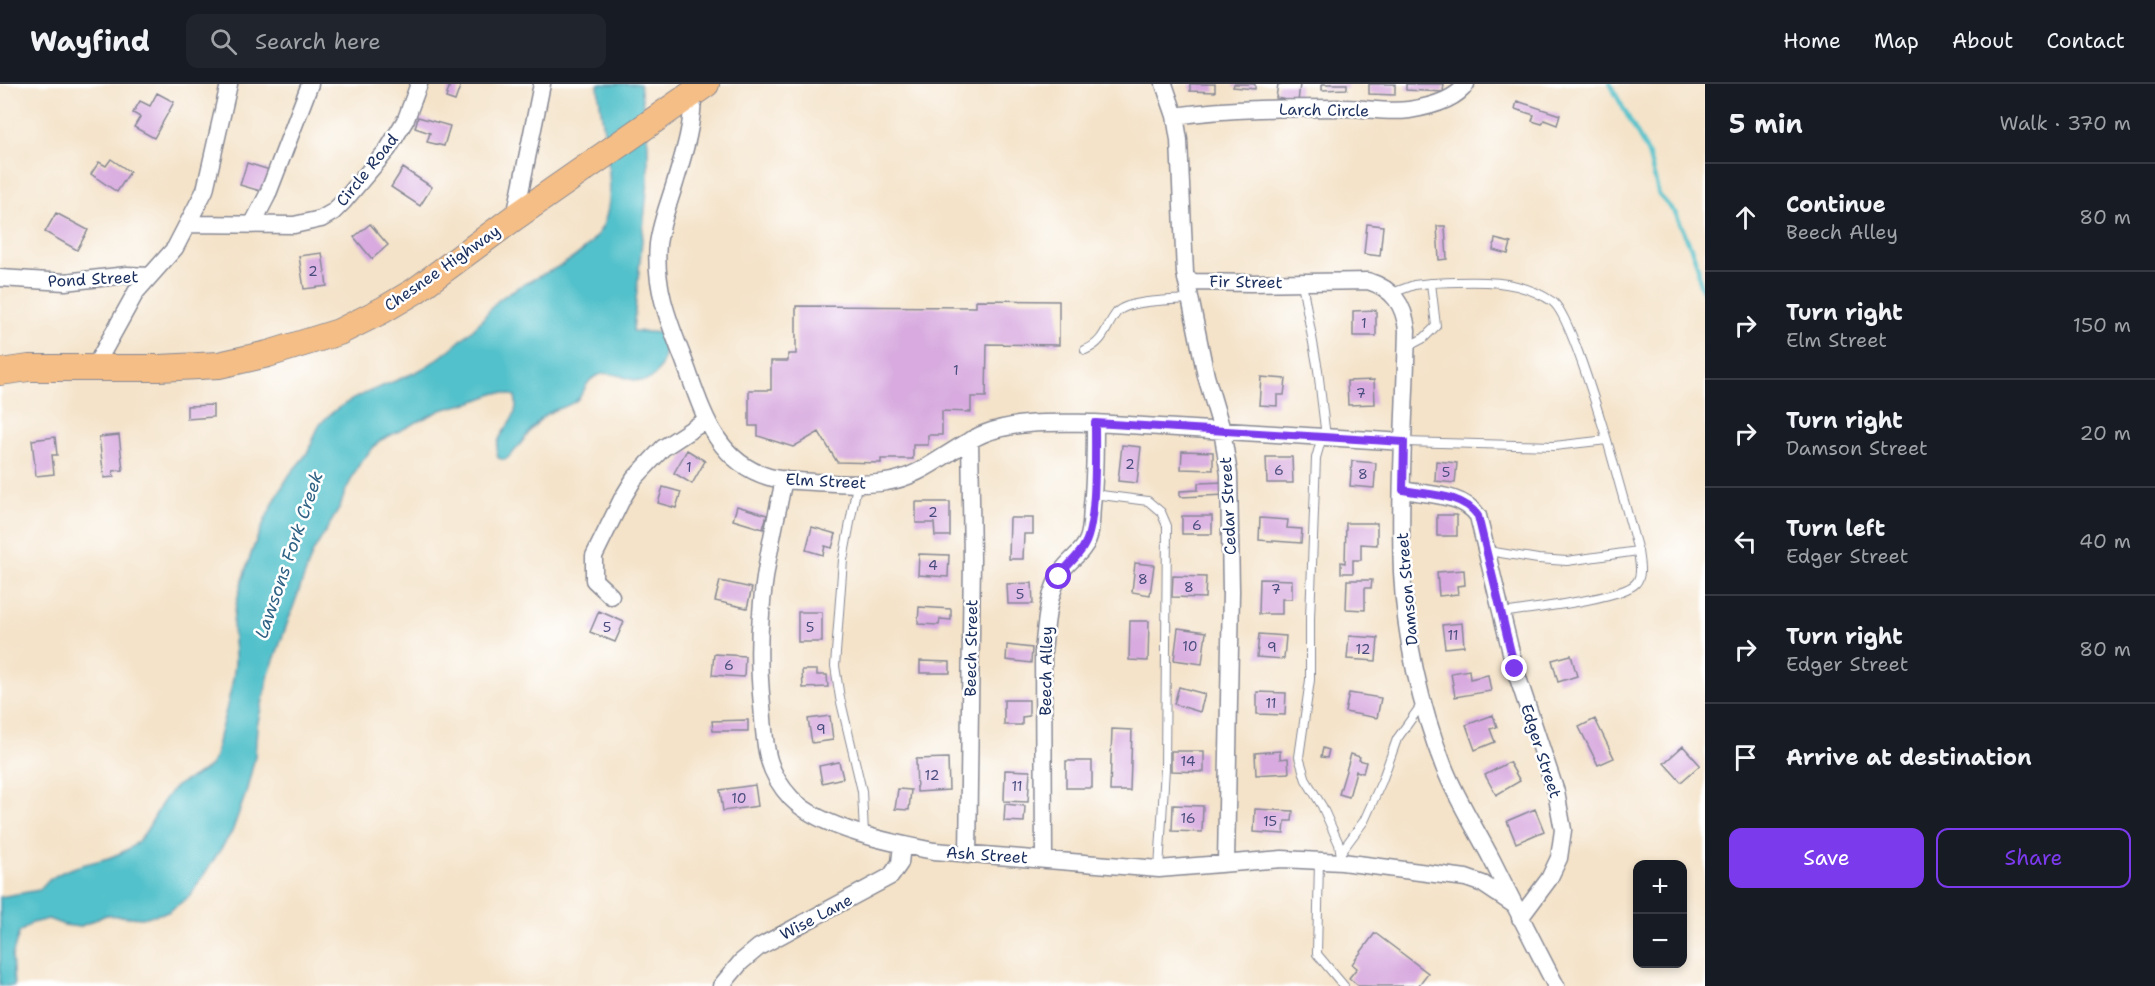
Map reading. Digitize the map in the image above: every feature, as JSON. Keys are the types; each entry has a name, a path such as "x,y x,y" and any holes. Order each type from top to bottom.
{"main road":[{"name":"Chesnee Highway","path":"0,372 28,368 159,368 219,365 268,354 339,332 415,291 525,210 700,89"}],"street":[{"path":"94,368 136,292 175,248 205,190 229,84"},
{"path":"252,225 267,196 310,84"},
{"name":"Circle Road","path":"188,224 308,224 333,212 388,149 406,119 419,84"},
{"path":"525,210 542,84"},
{"name":"Cedar Street","path":"1164,84 1175,116 1181,165 1186,279 1206,376 1222,430 1231,496 1226,863"},
{"name":"Larch Circle","path":"1175,116 1208,111 1279,108 1408,110 1433,104 1449,97 1462,90 1466,84"},
{"name":"Elm Street","path":"700,89 661,225 658,268 660,289 664,310 706,420 718,442 735,460 758,473 784,479 857,485 886,483 917,473 970,440 1015,425 1095,423 1404,442"},
{"name":"Pond Street","path":"0,278 65,282 127,275 150,276"},
{"name":"Fir Street","path":"1186,279 1206,282 1305,283"},
{"path":"1305,283 1368,281 1381,285 1392,293"},
{"name":"Damson Street","path":"1392,293 1401,304 1406,316 1402,574 1409,630 1424,702 1443,766 1456,796 1556,986"},
{"path":"611,596 594,580 594,556 622,500 634,479 663,448 706,420"},
{"name":"Beech Alley","path":"1044,860 1046,627 1051,596 1059,577 1079,554 1088,538 1093,494 1095,423"},
{"name":"Beech Street","path":"968,855 972,559 970,440"},
{"name":"Ash Street","path":"784,479 765,572 761,614 761,695 768,761 775,776 792,799 807,811 864,834 902,845 968,855 1159,869 1282,859 1319,861 1341,857 1466,878 1483,884 1517,911"},
{"name":"Edger Street","path":"1403,490 1461,500 1472,507 1478,516 1515,669 1556,792 1563,830 1559,858 1549,879 1517,911"},
{"name":"Wise Lane","path":"721,986 741,962 759,947 891,876 900,863 902,845"}],"lane":[{"path":"1392,293 1414,285 1473,281 1504,283 1530,290 1555,303 1583,364 1638,551 1640,575 1636,584 1614,594 1501,613"},
{"path":"1305,283 1318,370 1324,437 1316,458 1310,680 1299,757 1306,780 1322,806 1339,844 1341,857"},
{"path":"1407,348 1424,338 1436,326 1431,283"},
{"path":"1085,350 1096,346 1119,310 1134,304 1190,299"},
{"path":"1404,442 1554,446 1607,440"},
{"path":"857,485 843,560 835,666 840,698 862,791 864,834"},
{"path":"1093,494 1148,501 1161,512 1167,526 1165,768 1159,869"},
{"path":"1488,550 1539,559 1567,561 1638,551"},
{"path":"1341,857 1364,821 1397,739 1424,702"},
{"path":"1319,861 1317,954 1344,986"}],"water":[{"name":"Lawsons Fork Creek","path":"598,84 640,84 648,144 648,180 633,331 663,333 664,357 657,373 641,381 612,374 595,377 578,399 550,412 540,420 505,460 498,458 497,448 516,406 515,396 504,393 496,393 441,410 379,441 360,463 339,509 313,552 269,674 257,726 255,757 246,793 232,832 190,896 168,912 142,918 106,915 79,927 64,925 48,919 32,923 19,933 12,956 14,986 0,986 0,897 39,890 60,873 119,854 130,848 143,835 168,794 175,787 206,769 214,759 233,681 235,657 233,621 243,578 256,542 280,490 303,459 321,424 345,403 408,376 436,360 472,330 500,299 580,253 601,229 607,214 609,178"}],"building":[{"path":"450,84 461,84 455,101 446,98"},
{"path":"1190,84 1215,84 1215,92 1190,91"},
{"path":"1234,84 1255,84 1255,89 1233,87"},
{"path":"1278,84 1300,84 1298,102 1276,98"},
{"path":"1322,84 1347,84 1347,89 1322,90"},
{"path":"1369,84 1395,84 1395,95 1369,94"},
{"path":"1406,84 1444,84 1443,92 1406,90"},
{"path":"157,93 174,102 154,138 134,127 140,117 133,113 140,101 150,106"},
{"path":"1517,101 1560,115 1557,125 1544,120 1542,124 1532,121 1534,115 1515,109"},
{"path":"418,117 450,126 444,146 427,142 430,133 415,128"},
{"path":"111,159 130,172 117,192 91,174 99,162 106,166"},
{"path":"247,163 273,171 267,193 240,185"},
{"path":"403,168 432,187 420,206 391,187"},
{"path":"56,213 88,230 77,250 45,232"},
{"path":"370,224 388,245 372,259 354,237"},
{"path":"1367,224 1383,226 1380,256 1364,254"},
{"path":"1437,226 1445,226 1447,259 1439,260"},
{"path":"1495,239 1511,243 1508,254 1493,250"},
{"path":"322,253 327,286 304,289 299,256"},
{"path":"976,300 1059,301 1059,345 987,344 986,397 971,397 971,412 942,411 942,435 928,435 928,445 913,445 913,459 881,459 881,463 837,462 819,432 793,447 758,436 758,426 749,426 749,390 771,390 771,361 788,361 788,354 796,354 796,306 976,307"},
{"path":"1376,310 1376,336 1353,336 1353,311"},
{"path":"1261,377 1286,379 1284,395 1277,395 1277,406 1259,405"},
{"path":"1374,380 1375,404 1348,405 1347,381"},
{"path":"213,405 213,417 187,419 187,406"},
{"path":"119,435 123,470 113,471 114,477 104,478 99,437"},
{"path":"55,437 57,455 52,455 54,474 36,476 32,440"},
{"path":"1122,445 1141,447 1137,483 1118,481"},
{"path":"687,450 705,461 692,484 674,473"},
{"path":"1182,451 1213,452 1213,470 1181,469"},
{"path":"1266,457 1292,457 1293,483 1267,483"},
{"path":"1352,461 1376,463 1374,488 1350,486"},
{"path":"1436,461 1457,463 1455,483 1435,481"},
{"path":"1225,482 1226,495 1180,497 1180,491 1198,490 1198,483"},
{"path":"663,487 681,492 676,508 658,503"},
{"path":"916,502 950,502 950,536 935,536 934,523 916,523"},
{"path":"737,506 767,515 763,529 733,520"},
{"path":"1437,515 1457,515 1457,536 1437,536"},
{"path":"1182,516 1212,516 1212,534 1182,534"},
{"path":"1010,518 1033,518 1033,534 1024,534 1023,559 1009,559"},
{"path":"1260,518 1288,520 1287,528 1302,529 1301,543 1259,540"},
{"path":"1346,523 1377,523 1377,545 1361,544 1361,560 1353,560 1353,573 1341,573 1341,562 1345,563"},
{"path":"812,527 836,534 832,548 825,546 823,555 806,550"},
{"path":"919,554 949,555 948,577 918,575"},
{"path":"1135,563 1154,565 1150,595 1132,592"},
{"path":"1464,570 1465,585 1457,586 1458,594 1439,596 1437,572"},
{"path":"1173,576 1206,577 1205,598 1172,597"},
{"path":"1260,579 1292,580 1292,599 1282,599 1282,614 1259,614"},
{"path":"1347,580 1372,580 1371,588 1365,588 1365,610 1346,609"},
{"path":"720,581 752,588 747,608 715,601"},
{"path":"1032,583 1033,604 1008,604 1007,584"},
{"path":"919,607 951,609 951,620 940,619 939,625 918,624"},
{"path":"599,611 624,622 615,642 590,632"},
{"path":"798,612 822,612 822,642 798,642"},
{"path":"1130,621 1149,621 1148,661 1129,660"},
{"path":"1462,623 1464,646 1445,648 1442,625"},
{"path":"1178,628 1206,632 1202,664 1174,660"},
{"path":"1259,634 1286,636 1284,659 1257,657"},
{"path":"1349,636 1378,638 1376,661 1347,659"},
{"path":"1007,645 1032,648 1031,663 1006,660"},
{"path":"714,654 745,656 744,677 712,675"},
{"path":"1571,655 1577,676 1558,682 1552,660"},
{"path":"920,661 950,662 950,673 920,673"},
{"path":"802,670 817,670 817,675 827,675 828,687 803,688"},
{"path":"1469,670 1470,679 1488,675 1491,691 1455,697 1451,673"},
{"path":"1179,687 1205,694 1200,712 1174,704"},
{"path":"1257,692 1286,693 1285,715 1257,714"},
{"path":"1349,693 1381,698 1377,718 1345,712"},
{"path":"1004,700 1029,700 1029,716 1022,717 1022,725 1004,725"},
{"path":"1493,715 1497,727 1490,729 1495,742 1475,750 1466,725"},
{"path":"830,716 833,740 812,743 808,719"},
{"path":"1595,719 1614,758 1598,765 1579,727"},
{"path":"748,720 748,731 713,731 712,721"},
{"path":"1112,729 1132,730 1130,791 1110,791"},
{"path":"1683,746 1700,765 1681,782 1664,763"},
{"path":"1323,748 1329,750 1327,758 1321,757"},
{"path":"1171,751 1204,751 1204,772 1171,771"},
{"path":"1280,751 1280,759 1288,758 1289,773 1256,775 1255,753"},
{"path":"1351,754 1366,762 1363,773 1356,771 1349,797 1339,794"},
{"path":"948,758 949,790 917,792 916,759"},
{"path":"1066,761 1092,761 1092,788 1066,788"},
{"path":"839,762 843,778 822,783 819,766"},
{"path":"1509,762 1520,781 1496,795 1485,775"},
{"path":"1005,770 1030,771 1028,802 1004,801"},
{"path":"755,785 758,806 723,811 720,790"},
{"path":"898,789 911,790 909,810 895,809"},
{"path":"1005,804 1025,806 1024,822 1004,821"},
{"path":"1173,805 1203,806 1202,832 1172,831"},
{"path":"1255,809 1293,811 1292,821 1285,821 1284,834 1254,832"},
{"path":"1535,809 1544,831 1516,843 1507,821"},
{"path":"1375,933 1428,973 1418,986 1359,986 1349,978 1357,968 1352,964"}],"waterway":[{"path":"1610,84 1648,153 1659,195 1676,214 1698,267 1700,285 1705,293"}],"route":[{"path":"1059,577 1064,568 1084,547 1090,530 1095,470 1095,423 1404,442 1403,490 1461,500 1472,507 1478,516 1515,669"}]}
